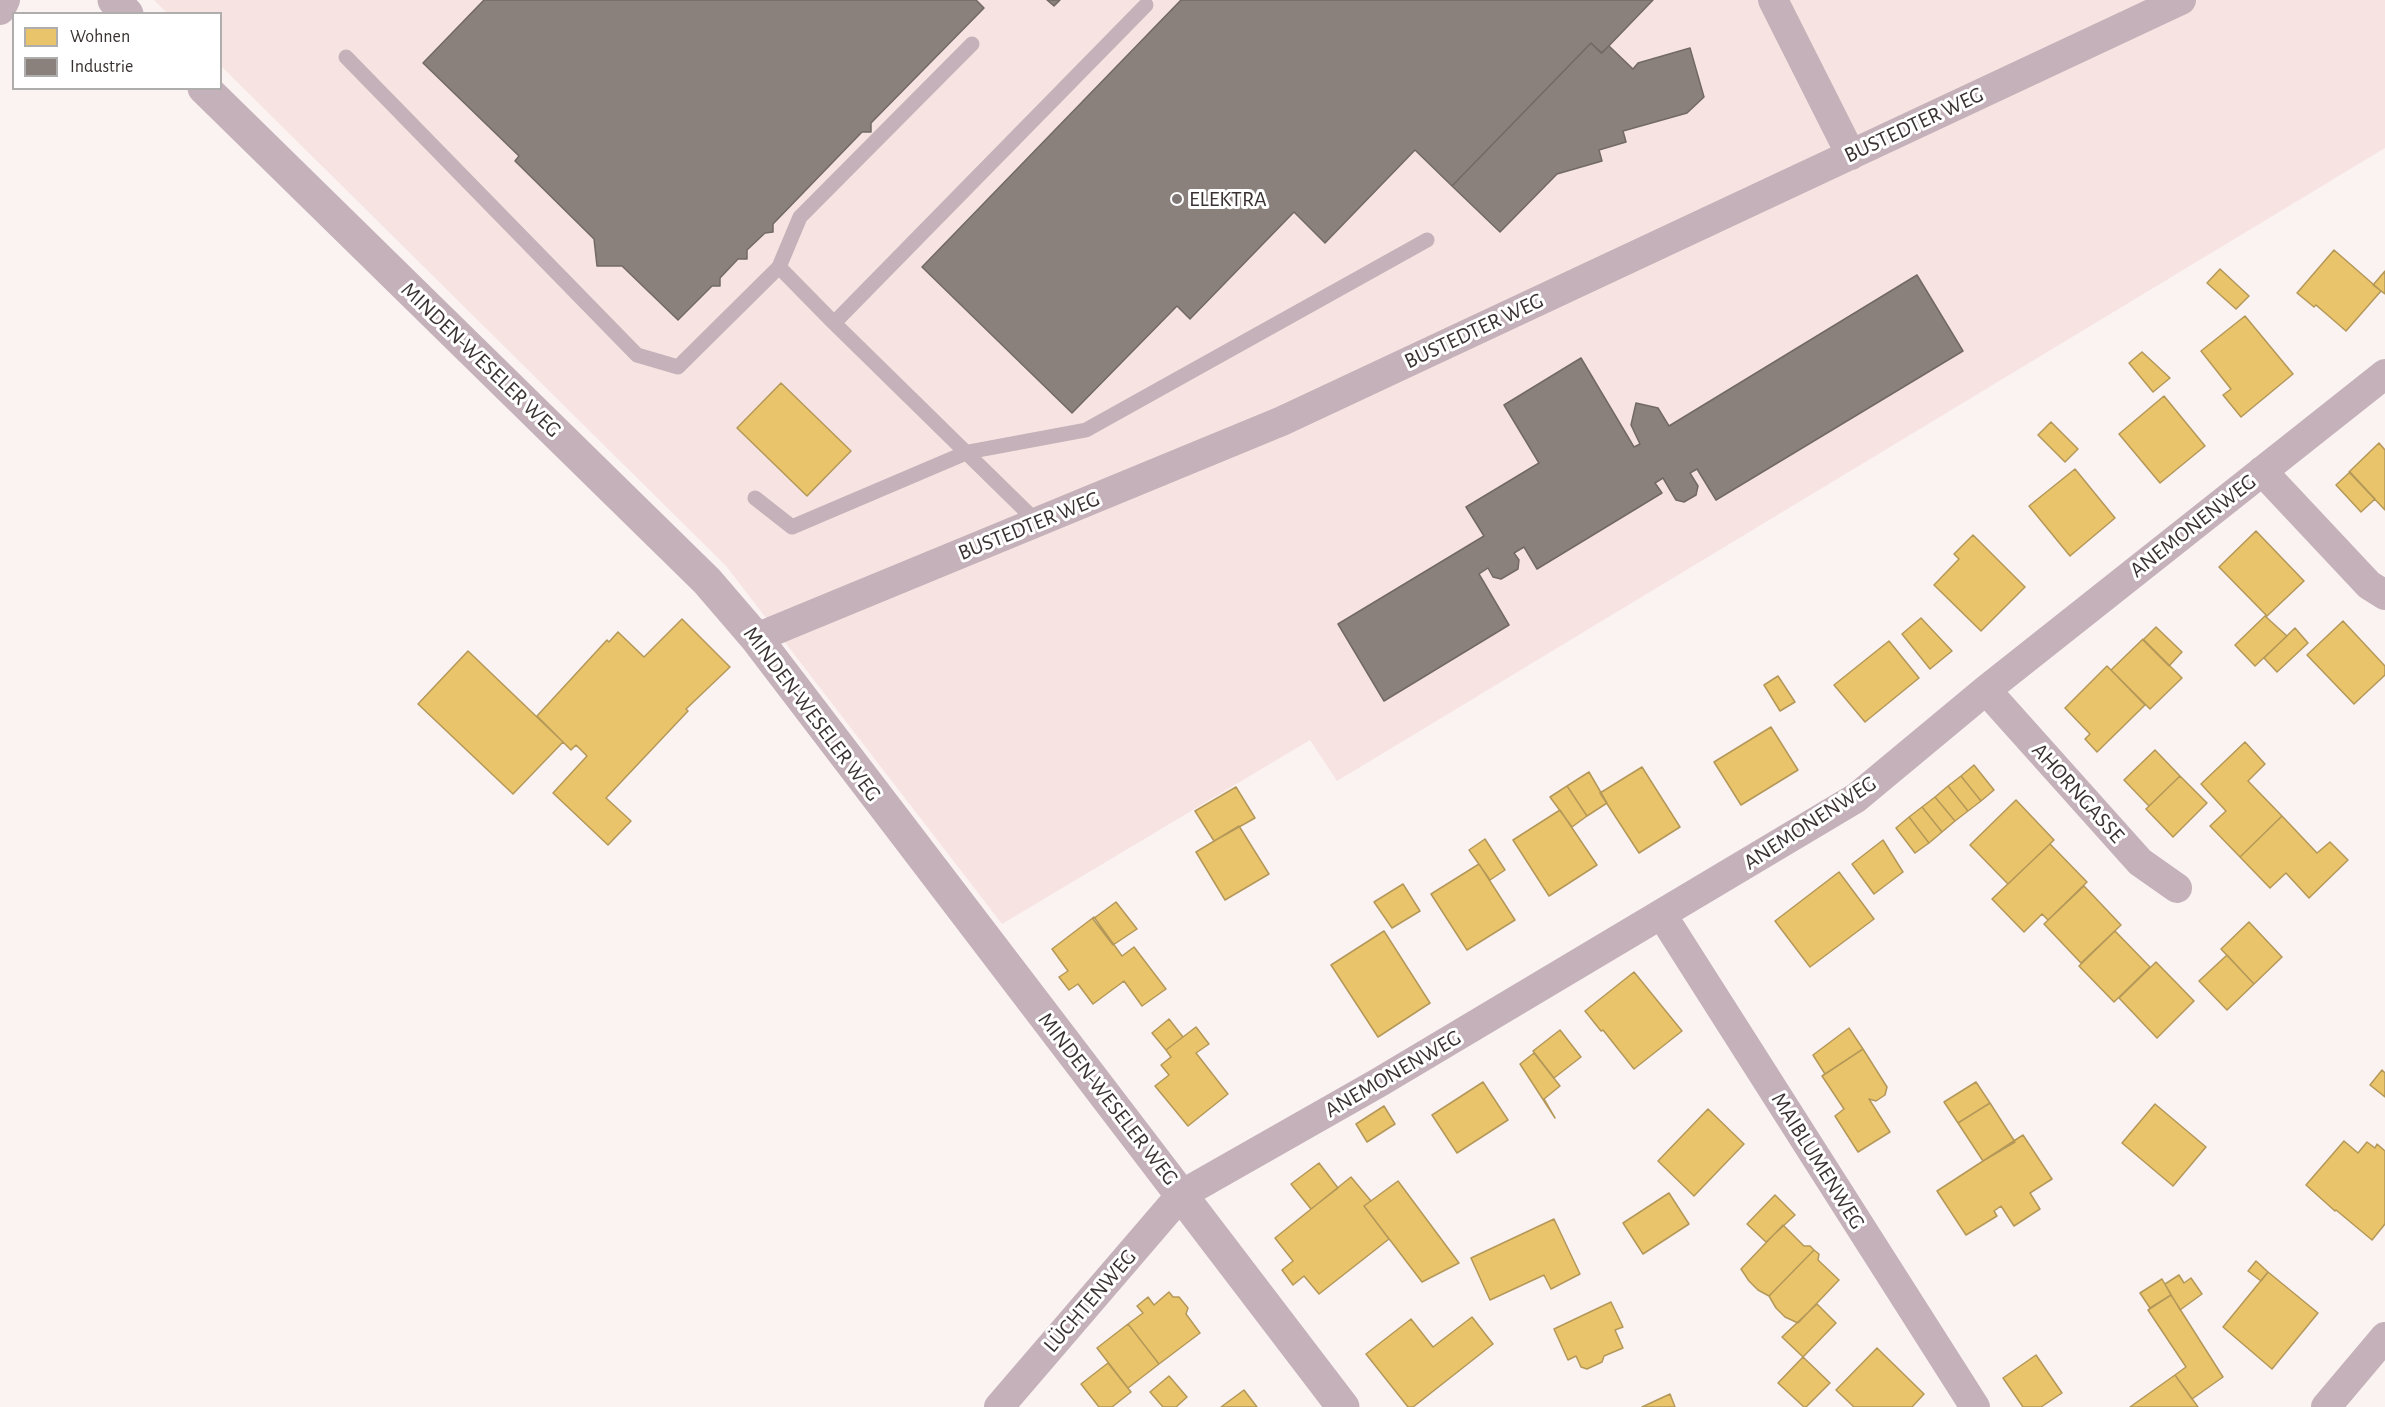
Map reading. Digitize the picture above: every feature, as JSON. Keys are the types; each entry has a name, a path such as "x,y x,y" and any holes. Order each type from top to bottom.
{"street":[{"path":"0,9 5,0"},
{"path":"114,0 125,12"},
{"path":"1773,0 1851,154"},
{"name":"BUSTEDTER WEG","path":"756,638 1282,421 2181,0"},
{"name":"MINDEN-WESELER WEG","path":"206,90 707,581 756,638 1343,1407"},
{"name":"ANEMONENWEG","path":"1181,1195 1378,1083 1857,798 1986,690 2385,374"},
{"path":"2262,471 2369,585 2385,595"},
{"name":"AHORNGASSE","path":"1986,690 2140,862 2177,888"},
{"name":"MAIBLUMENWEG","path":"1662,915 1975,1407"},
{"name":"LÜCHTENWEG","path":"999,1407 1181,1195"},
{"path":"2326,1407 2384,1340"}],"lane":[{"path":"834,322 1146,5"},
{"path":"346,57 637,355 678,367 779,267 800,218 972,44"},
{"path":"755,498 792,527 968,452 1086,430 1427,240"},
{"path":"779,267 1037,522"}],"shaded area":[{"path":"154,0 2385,0 2385,148 1337,781 1310,740 1002,924 726,566 222,67 222,12 166,12"}],"building: Wohnen":[{"path":"2334,250 2381,291 2346,331 2316,305 2314,307 2297,293"},
{"path":"2220,269 2249,296 2236,309 2207,283"},
{"path":"2385,271 2385,294 2373,285"},
{"path":"2245,316 2293,374 2241,417 2223,395 2231,389 2201,351"},
{"path":"2142,352 2170,378 2153,392 2129,363"},
{"path":"781,383 851,451 807,496 737,428"},
{"path":"2164,396 2205,446 2160,483 2119,434"},
{"path":"2051,422 2078,449 2065,462 2038,435"},
{"path":"2379,443 2385,450 2385,510 2349,472"},
{"path":"2075,469 2115,518 2070,556 2029,506"},
{"path":"2350,472 2375,499 2361,512 2336,485"},
{"path":"2256,531 2304,581 2267,616 2219,567"},
{"path":"1973,535 2025,587 1981,631 1934,585 1959,559 1954,554"},
{"path":"2265,616 2287,636 2255,666 2235,645"},
{"path":"1921,618 1952,651 1930,669 1902,634"},
{"path":"682,619 730,667 686,709 688,711 606,798 631,821 608,845 553,793 587,756 576,745 571,750 537,716 607,640 609,642 618,632 644,657"},
{"path":"2343,621 2385,666 2385,675 2354,704 2307,655"},
{"path":"2156,627 2182,652 2169,666 2143,640"},
{"path":"2295,628 2308,643 2277,672 2264,658"},
{"path":"2143,639 2182,678 2150,709 2111,670"},
{"path":"1889,641 1919,678 1865,722 1834,685"},
{"path":"468,651 563,742 513,794 418,704"},
{"path":"2107,666 2145,705 2097,752 2085,739 2090,734 2065,708"},
{"path":"1778,676 1795,702 1780,711 1764,685"},
{"path":"1771,727 1798,770 1741,805 1714,762"},
{"path":"2245,742 2265,764 2248,781 2282,816 2240,857 2210,826 2226,811 2201,784"},
{"path":"2155,750 2180,776 2149,806 2124,780"},
{"path":"1974,765 1994,790 1981,801 1961,776"},
{"path":"1642,767 1680,827 1639,853 1600,793"},
{"path":"1589,772 1607,803 1587,816 1567,786"},
{"path":"1961,776 1981,801 1968,811 1948,786"},
{"path":"2180,776 2207,803 2173,837 2146,809"},
{"path":"1567,786 1587,816 1572,827 1550,797"},
{"path":"1948,786 1968,811 1955,821 1935,797"},
{"path":"1236,787 1255,818 1214,841 1195,811"},
{"path":"1935,797 1955,821 1942,832 1922,807"},
{"path":"2016,800 2054,840 2008,884 1970,845"},
{"path":"1922,807 1942,832 1929,843 1909,817"},
{"path":"1560,810 1597,865 1549,896 1513,840"},
{"path":"2282,816 2317,853 2330,842 2348,860 2309,898 2286,873 2270,888 2240,857"},
{"path":"1909,817 1929,843 1915,853 1896,828"},
{"path":"1239,826 1269,874 1225,900 1196,852"},
{"path":"1485,839 1505,870 1490,880 1469,850"},
{"path":"1883,840 1903,872 1874,894 1852,864"},
{"path":"2050,844 2087,882 2048,920 2042,914 2024,932 1992,899"},
{"path":"1479,864 1515,920 1467,950 1431,894"},
{"path":"1839,872 1874,919 1810,967 1775,921"},
{"path":"1403,884 1420,911 1392,928 1374,902"},
{"path":"2084,886 2121,925 2081,963 2044,924"},
{"path":"1116,902 1137,929 1113,945 1093,919"},
{"path":"1094,917 1122,956 1134,947 1166,989 1142,1006 1124,981 1093,1004 1078,984 1069,990 1059,977 1068,971 1052,949"},
{"path":"2249,922 2282,957 2254,984 2221,949"},
{"path":"1384,931 1430,1003 1378,1037 1331,965"},
{"path":"2115,931 2150,967 2114,1002 2079,966"},
{"path":"2227,955 2254,984 2227,1010 2199,981"},
{"path":"2156,962 2194,1001 2157,1038 2119,998"},
{"path":"1634,972 1682,1031 1634,1069 1585,1011"},
{"path":"1169,1019 1183,1037 1166,1050 1152,1033"},
{"path":"1196,1027 1209,1044 1196,1053 1228,1094 1188,1126 1155,1086 1169,1075 1161,1065 1171,1057 1166,1050"},
{"path":"1849,1028 1863,1049 1825,1074 1813,1055"},
{"path":"1560,1030 1581,1057 1554,1078 1533,1051"},
{"path":"1863,1049 1887,1087 1885,1095 1876,1101 1869,1099 1890,1132 1858,1152 1835,1116 1844,1109 1822,1076"},
{"path":"1534,1053 1560,1086 1544,1099 1555,1118 1520,1064"},
{"path":"2382,1070 2385,1073 2385,1097 2370,1085"},
{"path":"1483,1082 1508,1120 1457,1153 1432,1115"},
{"path":"1976,1082 1990,1103 1958,1123 1944,1102"},
{"path":"1990,1103 2015,1142 1983,1161 1958,1123"},
{"path":"2155,1104 2206,1147 2173,1186 2122,1143"},
{"path":"1384,1106 1395,1124 1367,1142 1356,1124"},
{"path":"1708,1109 1744,1144 1694,1196 1658,1161"},
{"path":"2023,1135 2052,1179 2030,1193 2040,1209 2014,1226 2001,1206 1994,1211 1997,1216 1966,1235 1937,1191"},
{"path":"2344,1141 2358,1153 2367,1142 2375,1148 2377,1144 2385,1151 2385,1224 2372,1240 2306,1185"},
{"path":"1319,1163 1338,1188 1311,1209 1291,1184"},
{"path":"1351,1177 1371,1201 1364,1206 1389,1239 1319,1294 1304,1276 1293,1285 1282,1270 1293,1261 1275,1238"},
{"path":"1398,1181 1459,1263 1422,1282 1364,1206"},
{"path":"1669,1193 1689,1224 1643,1254 1623,1223"},
{"path":"1775,1195 1795,1215 1766,1242 1747,1224"},
{"path":"1554,1219 1580,1274 1551,1289 1544,1275 1490,1300 1471,1258"},
{"path":"1783,1225 1804,1246 1810,1246 1814,1250 1769,1296 1758,1290 1741,1269"},
{"path":"1814,1250 1819,1254 1818,1260 1839,1280 1798,1323 1785,1317 1769,1296"},
{"path":"2256,1261 2268,1272 2261,1281 2248,1271"},
{"path":"2268,1272 2318,1313 2272,1369 2223,1327"},
{"path":"2179,1275 2184,1283 2191,1278 2202,1294 2180,1310 2165,1284"},
{"path":"2162,1279 2171,1295 2150,1308 2140,1293"},
{"path":"1169,1292 1173,1297 1179,1297 1188,1308 1186,1314 1200,1333 1159,1364 1128,1324 1143,1313 1137,1306 1148,1297 1154,1305"},
{"path":"2171,1295 2223,1377 2192,1399 2175,1375 2186,1367 2148,1310"},
{"path":"1611,1302 1623,1327 1615,1330 1623,1348 1604,1356 1602,1362 1587,1369 1581,1367 1576,1356 1568,1360 1554,1329"},
{"path":"1817,1304 1836,1323 1803,1357 1782,1337"},
{"path":"1472,1317 1493,1344 1413,1407 1408,1407 1366,1354 1411,1319 1433,1347"},
{"path":"1128,1324 1159,1364 1128,1388 1097,1348"},
{"path":"1877,1348 1924,1394 1912,1407 1854,1407 1836,1390"},
{"path":"2036,1355 2062,1393 2041,1407 2023,1407 2003,1378"},
{"path":"1803,1357 1830,1383 1806,1407 1778,1383"},
{"path":"1108,1363 1131,1392 1112,1407 1099,1407 1081,1384"},
{"path":"2175,1375 2198,1407 2130,1407"},
{"path":"1169,1376 1187,1397 1176,1407 1163,1407 1150,1392"},
{"path":"1244,1390 1257,1407 1221,1407"},
{"path":"1670,1394 1675,1407 1642,1407"}],"building: Industrie":[{"path":"484,0 976,0 984,8 871,123 871,132 862,132 773,224 773,232 765,233 747,250 747,259 738,259 720,278 720,286 712,286 678,320 622,266 597,266 594,239 515,161 519,156 423,63"},
{"path":"1047,0 1060,0 1054,6"},
{"name":"ELEKTRA","path":"1181,0 1653,0 1602,53 1591,43 1452,186 1415,150 1325,243 1294,212 1190,319 1177,306 1072,413 922,267"},
{"path":"1591,43 1601,53 1609,46 1633,69 1638,63 1690,48 1704,97 1687,113 1623,131 1626,142 1599,150 1602,161 1557,174 1500,232 1452,186"},
{"path":"1917,275 1963,351 1716,500 1697,469 1690,473 1698,486 1696,495 1684,502 1676,500 1663,478 1655,483 1662,493 1537,569 1524,547 1514,553 1519,560 1518,569 1501,579 1493,577 1488,568 1479,574 1509,625 1384,701 1338,624 1484,536 1466,507 1539,463 1504,405 1581,358 1634,447 1640,444 1631,425 1636,403 1658,408 1669,426"}],"place":[{"name":"ELEKTRA","path":"1177,199"}]}
